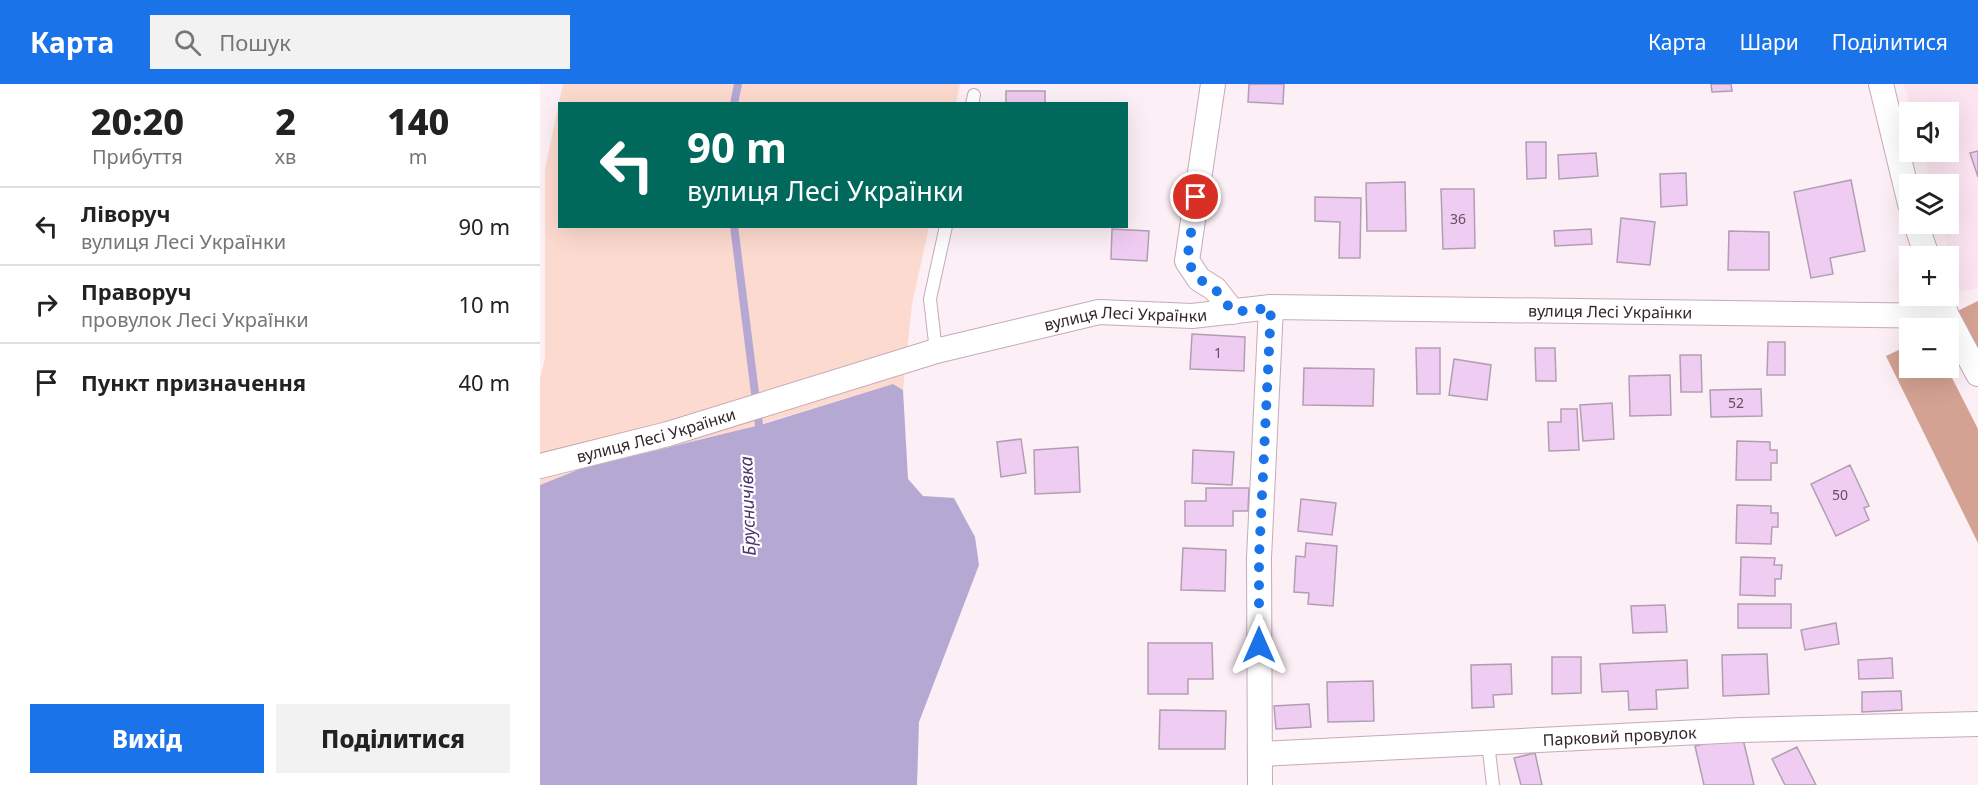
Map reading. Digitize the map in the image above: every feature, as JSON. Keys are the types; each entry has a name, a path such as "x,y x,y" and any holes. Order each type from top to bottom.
{"street":[{"path":"1213,84 1187,261 1199,279 1215,289 1233,312"},
{"path":"1881,84 1903,174"},
{"path":"1943,306 1978,374"},
{"name":"вулиця Лесі Українки","path":"540,466 668,434 936,351 1099,312 1192,316 1271,308 1943,306"},
{"path":"1260,785 1259,558 1271,308"},
{"name":"Парковий провулок","path":"1260,754 1741,730 1978,724"}],"lane":[{"path":"936,351 930,299 946,228"},
{"path":"1488,743 1493,785"}],"shaded area":[{"path":"563,84 960,84 956,102 559,102"},
{"path":"1904,84 1978,84 1978,288 1960,292 1959,246 1948,246 1945,234 1959,234 1959,174 1928,174 1926,162 1959,162 1959,102 1909,102"},
{"path":"558,108 558,228 929,228 912,304 903,390 893,384 741,430 580,469 540,485 540,379 545,358 545,169"},
{"path":"1978,301 1978,374 1959,338 1959,318 1947,316"},
{"path":"1899,350 1899,378 1952,378 1978,429 1978,543 1886,356"}],"water":[{"path":"893,384 903,390 908,479 923,496 954,498 975,537 979,565 919,722 917,785 540,785 540,485 580,469 760,425"}],"building":[{"path":"1249,84 1284,84 1283,104 1248,102"},
{"path":"1711,84 1731,84 1732,91 1712,92"},
{"path":"1006,91 1045,91 1045,102 1006,102"},
{"path":"1526,142 1546,142 1546,178 1527,179"},
{"path":"1978,151 1978,177 1970,153"},
{"path":"1596,153 1598,176 1559,179 1558,155"},
{"path":"1686,173 1687,205 1661,207 1660,174"},
{"path":"1851,180 1865,251 1830,258 1833,274 1811,278 1794,192"},
{"path":"1405,182 1406,231 1367,231 1366,183"},
{"path":"1441,189 1474,189 1475,248 1443,249"},
{"path":"1315,197 1361,198 1360,258 1339,258 1340,222 1315,221"},
{"path":"1621,218 1655,222 1650,265 1617,262"},
{"path":"1112,229 1149,231 1147,261 1111,259"},
{"path":"1591,229 1592,244 1555,246 1554,231"},
{"path":"1729,231 1769,232 1769,270 1728,270"},
{"path":"1192,334 1245,337 1244,371 1190,369"},
{"path":"1768,342 1785,342 1785,375 1767,375"},
{"path":"1416,348 1440,348 1440,394 1417,394"},
{"path":"1535,348 1555,348 1556,381 1536,381"},
{"path":"1680,355 1701,355 1702,392 1681,392"},
{"path":"1454,359 1491,365 1487,400 1449,395"},
{"path":"1304,368 1374,369 1373,406 1303,405"},
{"path":"1670,375 1671,415 1630,416 1629,376"},
{"path":"1761,389 1762,416 1711,417 1710,390"},
{"path":"1612,403 1614,439 1583,441 1580,405"},
{"path":"1561,409 1577,409 1579,450 1549,451 1548,422 1561,422"},
{"path":"1021,439 1026,473 1001,477 997,442"},
{"path":"1737,441 1770,442 1770,450 1777,450 1777,463 1771,463 1771,480 1736,480"},
{"path":"1078,447 1080,492 1035,494 1034,450"},
{"path":"1193,450 1234,452 1232,485 1192,483"},
{"path":"1850,465 1869,506 1864,508 1869,520 1836,536 1811,484"},
{"path":"1206,488 1249,488 1248,511 1233,511 1233,526 1185,526 1185,501 1206,501"},
{"path":"1301,499 1336,503 1332,535 1298,531"},
{"path":"1737,505 1771,506 1771,513 1778,513 1778,527 1772,527 1771,544 1736,543"},
{"path":"1306,543 1337,546 1333,606 1308,604 1309,593 1294,592 1296,556 1305,557"},
{"path":"1183,548 1226,550 1225,591 1181,590"},
{"path":"1741,557 1775,558 1774,565 1782,565 1781,579 1775,579 1775,596 1740,595"},
{"path":"1738,604 1791,604 1791,628 1738,628"},
{"path":"1665,605 1667,632 1633,633 1631,606"},
{"path":"1836,623 1839,644 1805,650 1801,630"},
{"path":"1148,643 1212,643 1213,679 1188,679 1188,694 1148,694"},
{"path":"1767,654 1769,694 1723,696 1722,655"},
{"path":"1552,657 1581,657 1581,693 1552,694"},
{"path":"1892,658 1893,678 1859,679 1858,660"},
{"path":"1687,660 1688,688 1656,690 1657,709 1629,710 1628,691 1602,692 1600,664"},
{"path":"1511,664 1512,694 1493,695 1494,707 1472,708 1471,665"},
{"path":"1373,681 1374,721 1328,722 1327,682"},
{"path":"1901,691 1902,710 1862,712 1862,692"},
{"path":"1309,704 1311,727 1276,729 1274,706"},
{"path":"1160,710 1226,711 1225,749 1159,749"},
{"path":"1742,735 1754,785 1704,785 1695,746"},
{"path":"1797,747 1816,785 1785,785 1772,759"},
{"path":"1535,753 1542,785 1521,785 1514,758"}],"waterway":[{"name":"Брусничівка","path":"734,102 738,84"},
{"name":"Брусничівка","path":"734,228 760,433"}],"route":[{"path":"1196,197 1187,261 1199,279 1215,289 1233,312 1271,308 1259,558 1259,645"}]}
